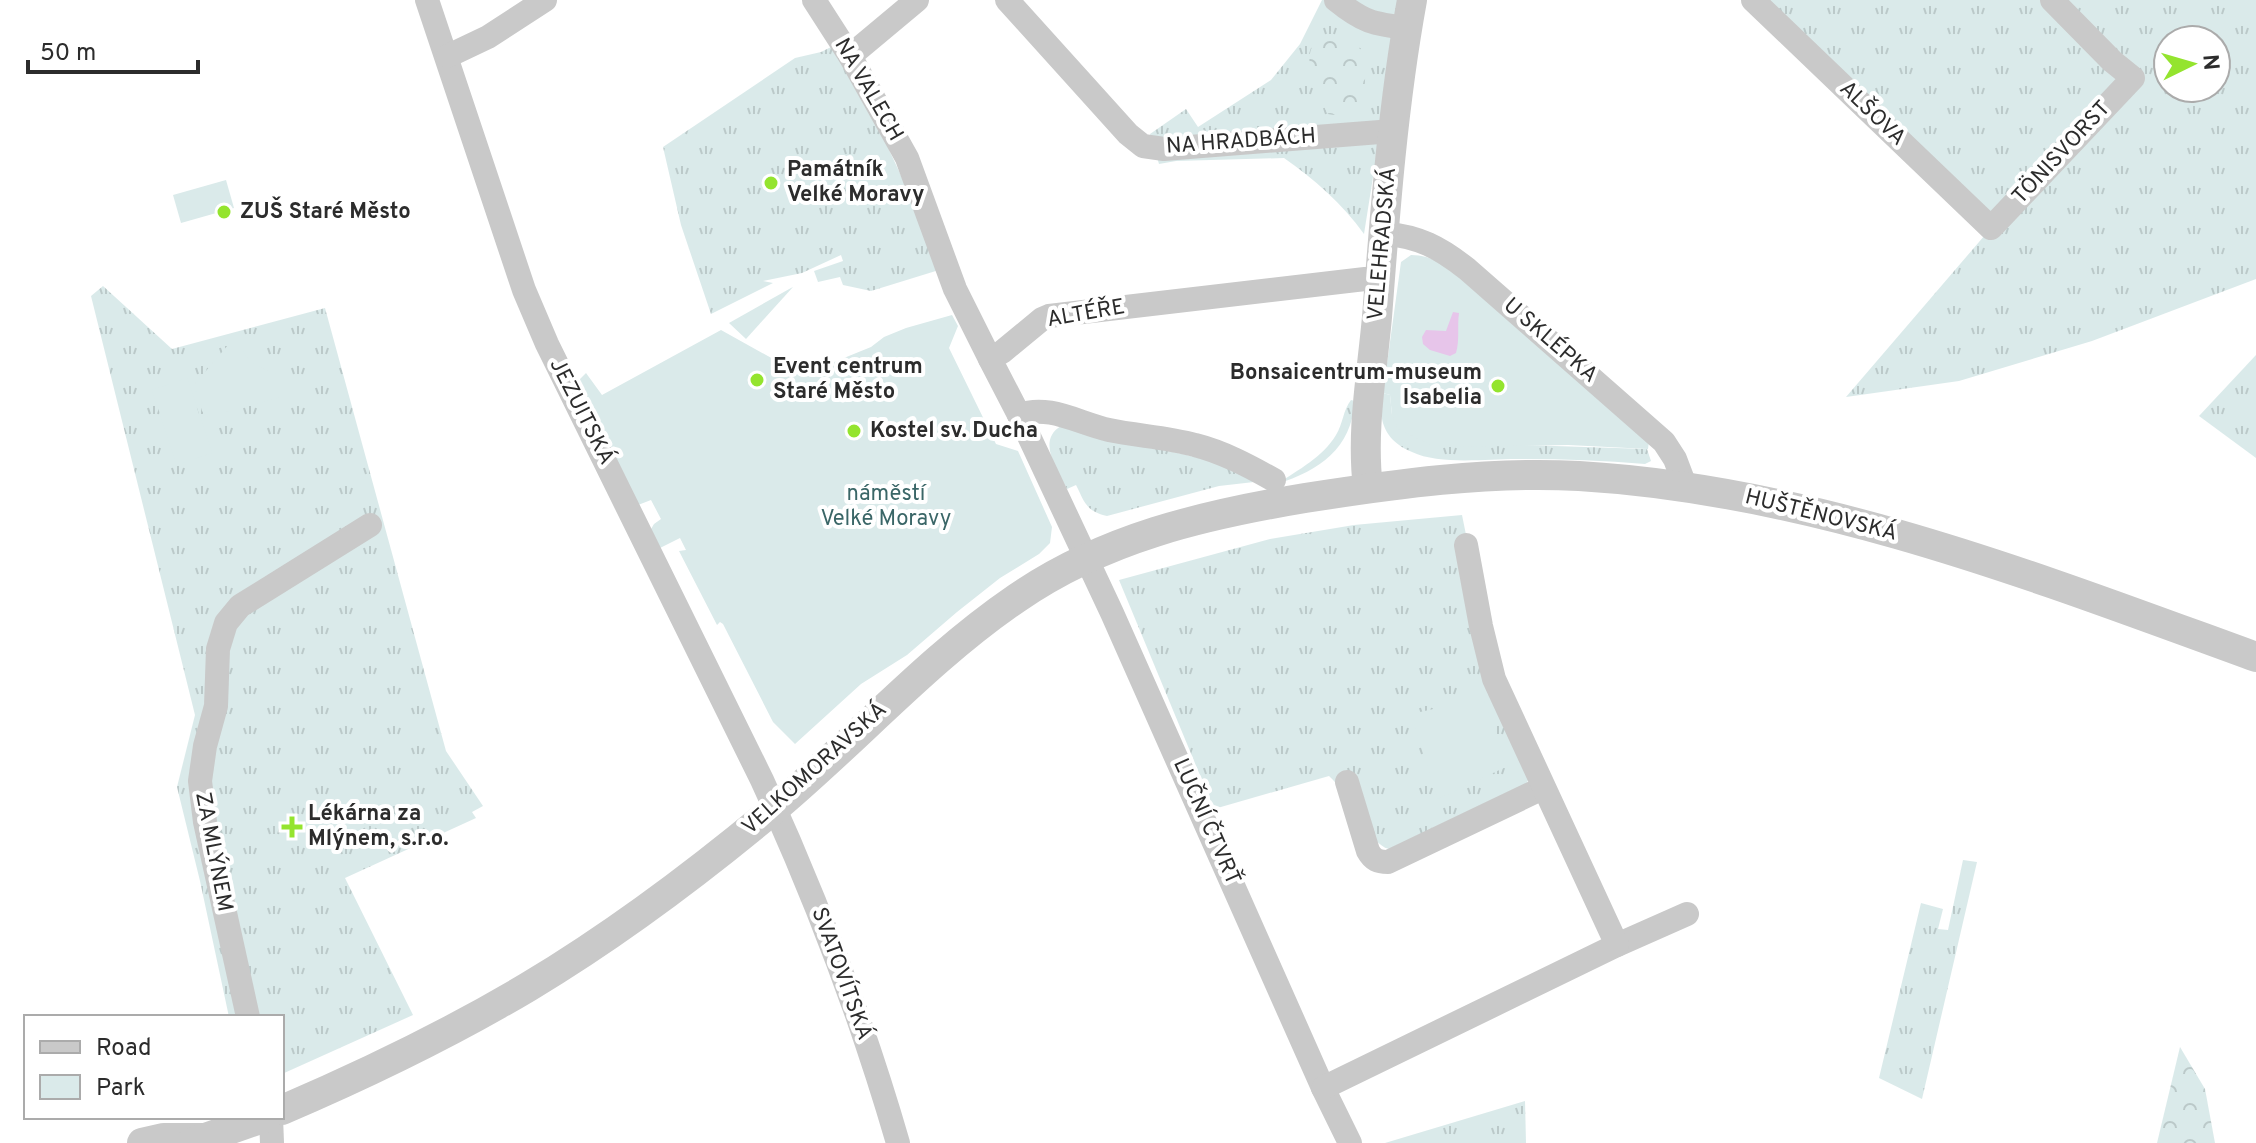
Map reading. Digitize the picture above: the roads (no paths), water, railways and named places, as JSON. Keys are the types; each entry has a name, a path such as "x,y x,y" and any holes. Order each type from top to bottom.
{"street":[{"name":"JEZUITSKÁ","path":"427,0 524,290 547,344 775,808"},
{"path":"448,56 488,37 545,0"},
{"name":"NA VALECH","path":"814,0 850,56 907,158 955,289 990,359"},
{"path":"850,56 917,0"},
{"name":"NA HRADBÁCH","path":"1007,0 1128,134 1143,146 1164,149 1394,133"},
{"path":"1336,0 1365,21 1409,14"},
{"name":"ALŠOVA","path":"1753,0 1991,228"},
{"name":"TÖNISVORST","path":"1991,228 2133,78 2052,0"},
{"name":"VELEHRADSKÁ","path":"1368,488 1365,436 1383,233 1409,14"},
{"name":"U SKLÉPKA","path":"1383,233 1421,239 1467,269 1664,442 1675,459 1686,488"},
{"name":"ALTÉŘE","path":"990,359 1049,316 1365,279 1380,281"},
{"path":"990,359 1086,557"},
{"path":"1019,415 1029,411 1050,411 1108,430 1195,445 1223,454 1274,480"},
{"name":"HUŠTĚNOVSKÁ","path":"1368,488 1437,480 1574,476 1686,488 1806,509 1952,550 2256,657"},
{"name":"VELKOMORAVSKÁ","path":"284,1109 449,1032 529,987 659,901 775,808 970,632 1033,587 1086,557 1179,524 1368,488"},
{"name":"ZA MLÝNEM","path":"248,1015 205,822 200,781 205,746 216,706 218,649 226,623 240,606 370,525"},
{"path":"1466,545 1494,679 1617,945"},
{"name":"LUČNÍ ČTVRŤ","path":"1086,557 1350,1143"},
{"path":"1347,782 1368,851 1375,860 1382,862 1388,862 1543,788"},
{"name":"SVATOVÍTSKÁ","path":"775,808 873,1061 898,1143"},
{"path":"1323,1088 1687,914"},
{"path":"142,1143 164,1138 199,1141 262,1119"},
{"path":"268,1119 272,1143"}],"place":[{"name":"Památník Velké Moravy","path":"771,183"},
{"name":"ZUŠ Staré Město","path":"224,212"},
{"name":"Event centrum Staré Město","path":"757,380"},
{"name":"Bonsaicentrum-museum Isabelia","path":"1498,386"},
{"name":"Kostel sv. Ducha","path":"854,431"},
{"name":"Lékárna za Mlýnem, s.r.o.","path":"292,827"}],"park label":[{"name":"náměstí Velké Moravy","path":"886,506"}]}
